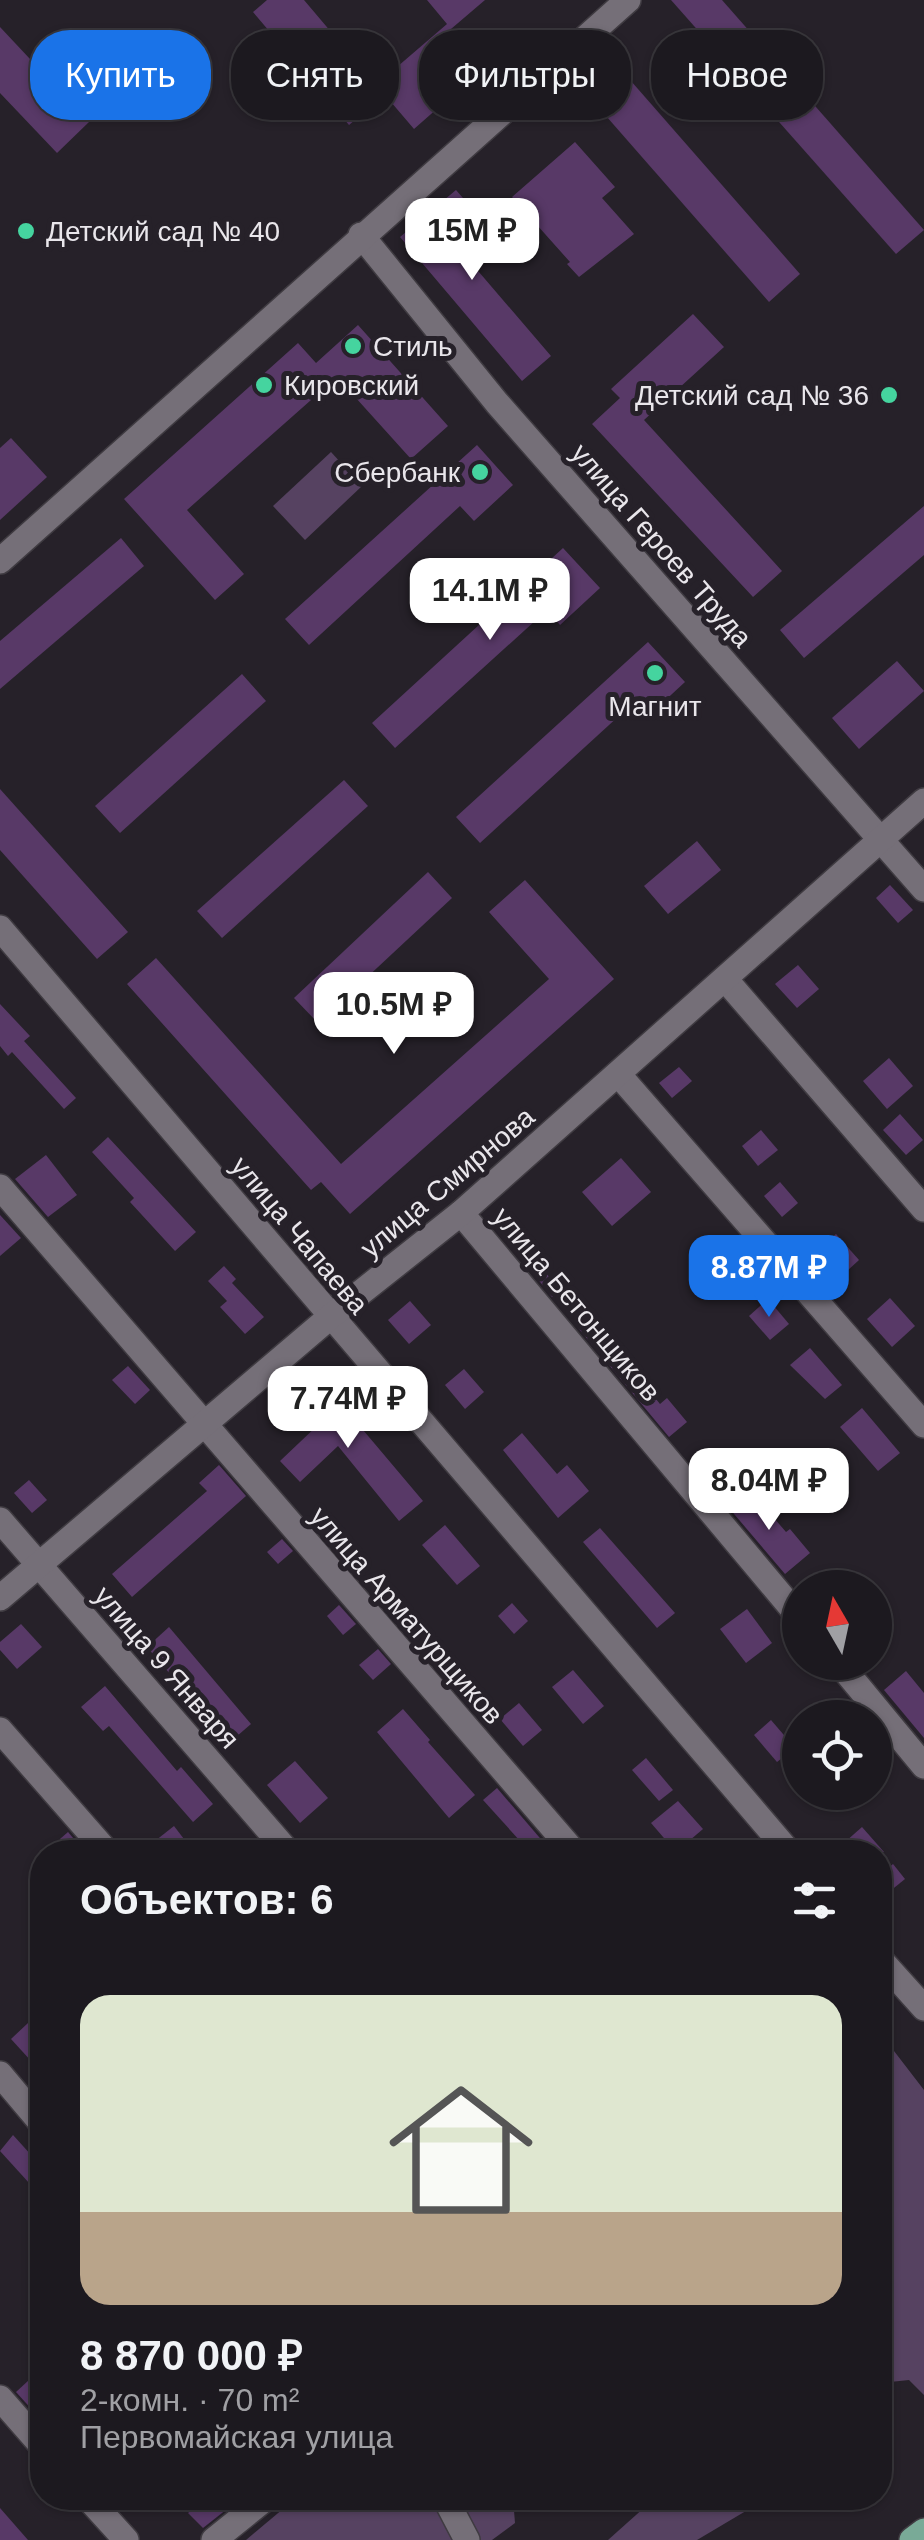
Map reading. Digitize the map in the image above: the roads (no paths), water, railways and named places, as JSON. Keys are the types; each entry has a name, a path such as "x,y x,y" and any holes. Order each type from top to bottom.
{"main road":[{"path":"912,2540 924,2531"}],"street":[{"path":"0,561 628,0"},
{"name":"улица Героев Труда","path":"361,235 497,403 924,889"},
{"name":"улица Смирнова","path":"0,1598 330,1317 462,1213 924,801"},
{"name":"улица Чапаева","path":"0,928 779,1840"},
{"path":"724,979 924,1209"},
{"path":"618,1074 924,1424"},
{"name":"улица Арматурщиков","path":"0,1188 564,1840"},
{"name":"улица Бетонщиков","path":"462,1213 782,1596"},
{"name":"улица 9 Января","path":"0,1520 278,1840"},
{"path":"853,1680 924,1766"},
{"path":"0,1730 96,1840"},
{"path":"892,1978 924,2008"},
{"path":"0,2074 30,2110"},
{"path":"0,2398 30,2432"},
{"path":"99,2510 126,2540"},
{"path":"214,2540 251,2510"},
{"path":"451,2510 467,2540"}],"place":[{"name":"Детский сад № 40","path":"26,231"},
{"name":"Стиль","path":"353,346"},
{"name":"Кировский","path":"264,385"},
{"name":"Детский сад № 36","path":"889,395"},
{"name":"Сбербанк","path":"480,472"},
{"name":"Магнит","path":"655,673"}]}
